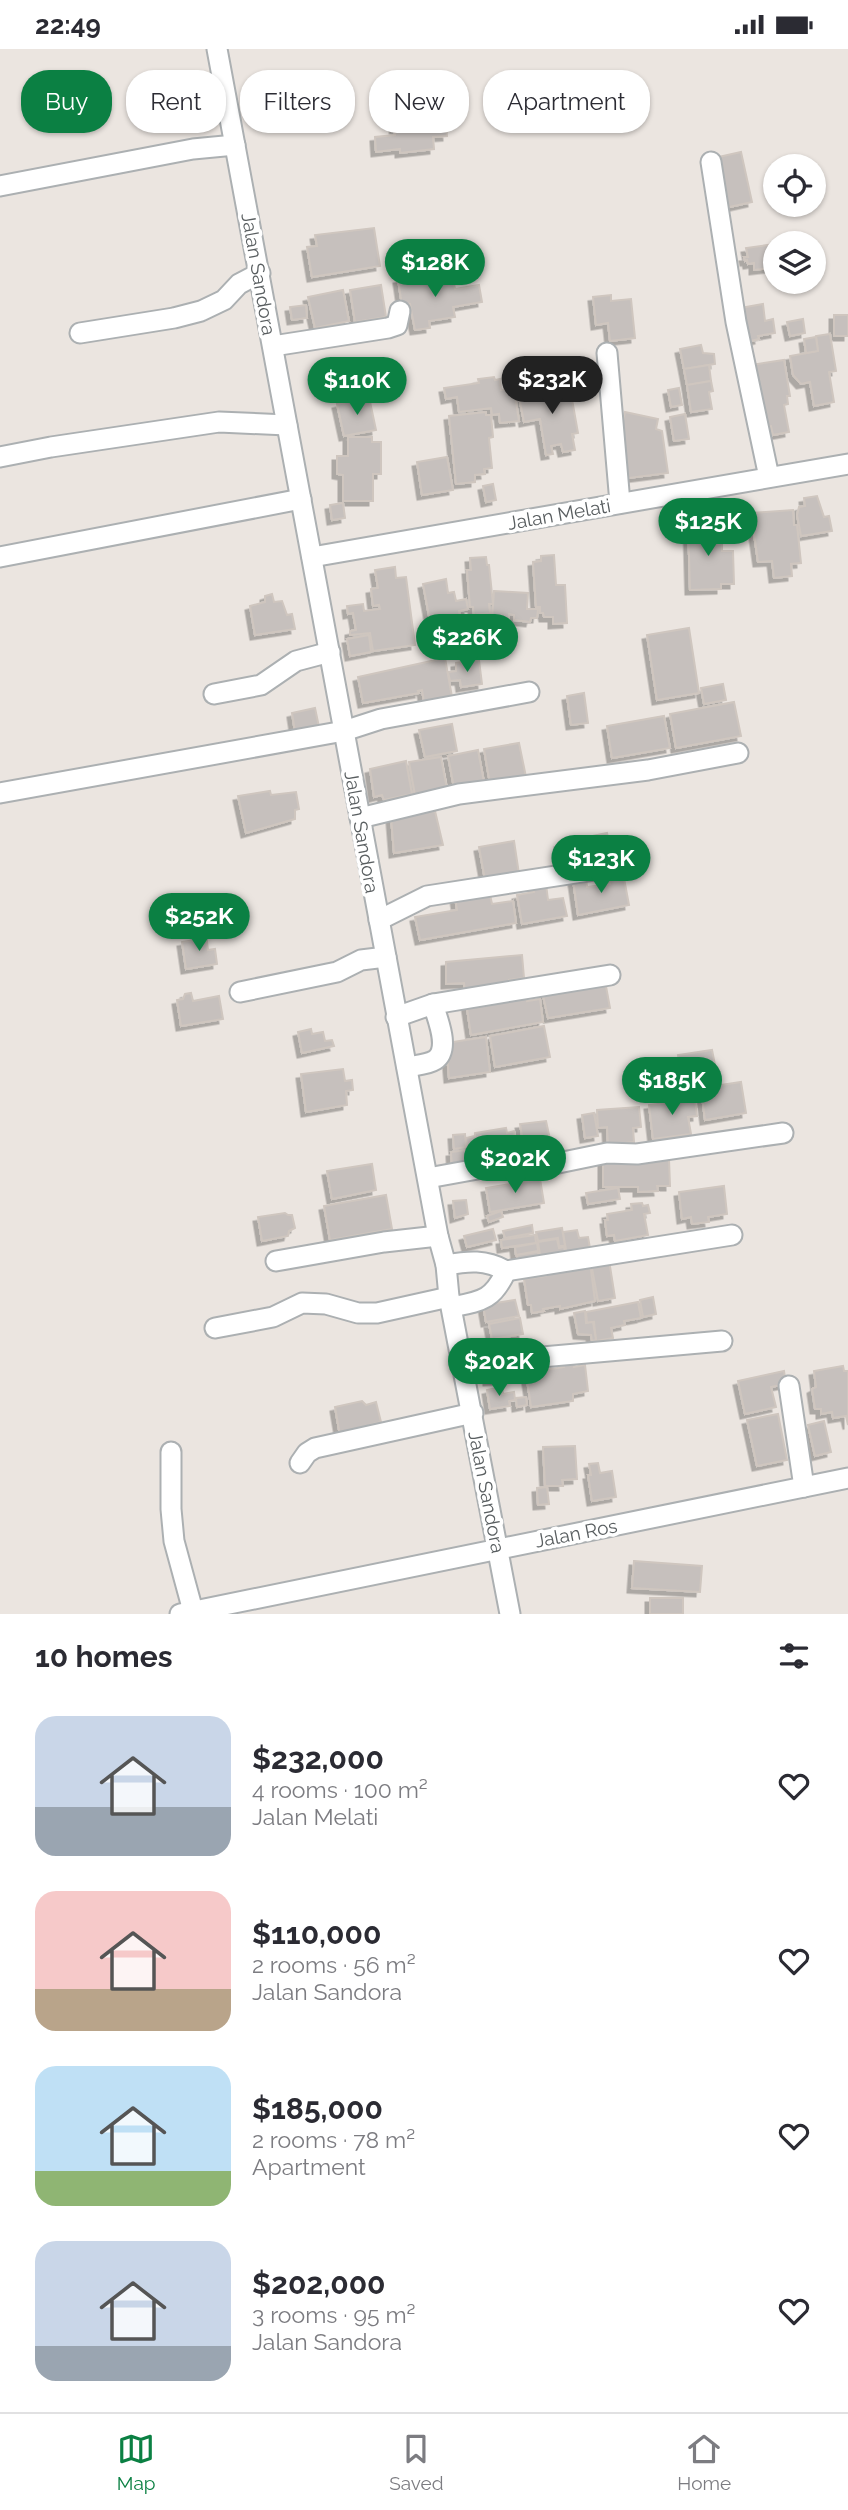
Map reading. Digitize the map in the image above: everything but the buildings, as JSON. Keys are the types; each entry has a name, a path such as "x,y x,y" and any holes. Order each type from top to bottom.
{"street":[{"name":"Jalan Sandora","path":"217,49 396,1017 438,1236 446,1265 510,1614"},
{"path":"0,186 193,149 235,145"},
{"path":"711,162 736,322 769,477"},
{"path":"80,333 201,311 225,300 239,283 260,273"},
{"path":"273,347 388,328 397,325 400,311"},
{"path":"607,353 620,503"},
{"path":"0,457 219,422 287,425"},
{"name":"Jalan Melati","path":"312,557 848,464"},
{"path":"0,557 301,499"},
{"path":"214,694 261,685 296,661 330,652"},
{"path":"0,793 344,731 381,719 529,692"},
{"path":"359,818 459,794 648,770 738,753"},
{"path":"379,920 427,896 621,866"},
{"path":"240,992 337,972 361,960 386,957"},
{"path":"396,1017 433,1004 610,975"},
{"path":"407,1067 432,1062 441,1053 440,1029 433,1004"},
{"path":"428,1178 510,1163 534,1168 596,1154 637,1154 783,1133"},
{"path":"446,1265 471,1261 490,1264 506,1271 732,1235"},
{"path":"276,1261 384,1242 438,1236"},
{"path":"215,1328 273,1317 302,1303 326,1304 358,1313 377,1313 490,1297 506,1271"},
{"path":"463,1364 722,1341"},
{"path":"789,1386 804,1487"},
{"path":"300,1463 307,1453 316,1448 473,1413"},
{"path":"172,1452 173,1541 186,1613"},
{"name":"Jalan Ros","path":"186,1613 848,1478"}]}
